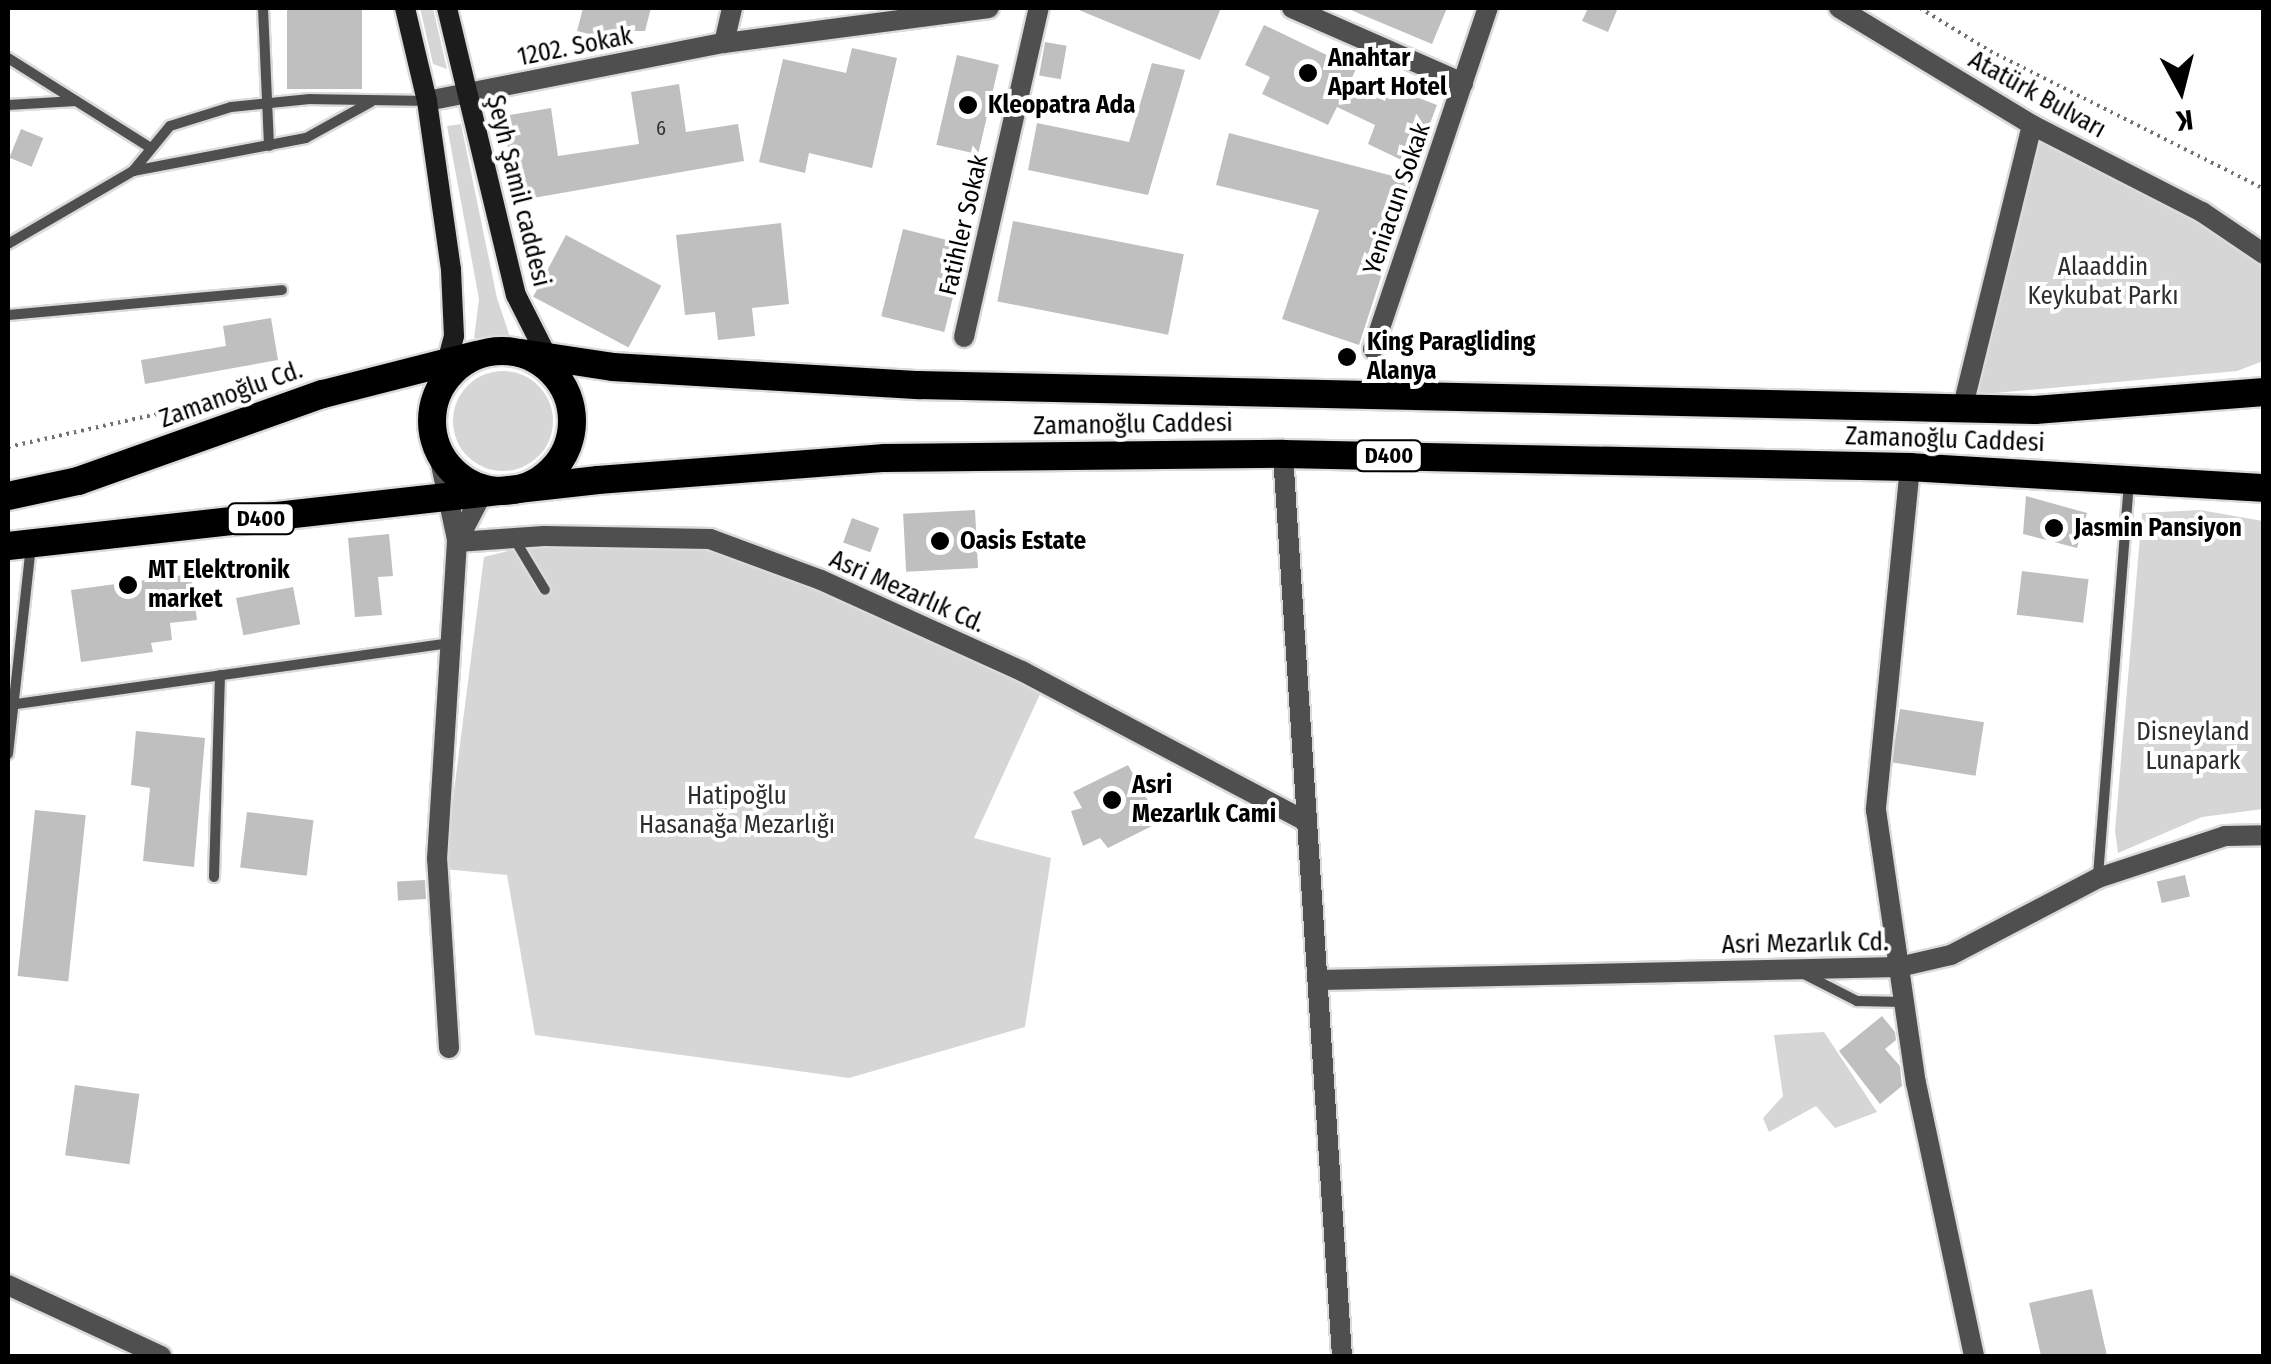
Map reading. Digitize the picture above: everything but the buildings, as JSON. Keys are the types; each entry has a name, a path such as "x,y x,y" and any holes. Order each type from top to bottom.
{"highway":[{"name":"Zamanoğlu Cd.","path":"8,496 78,482 323,394 444,374 476,356 542,363"},
{"name":"Zamanoğlu Caddesi","path":"542,363 918,385 2034,410 2264,392"},
{"path":"444,374 432,429 438,451 470,483 514,490 537,482 568,447 571,412 542,363"},
{"name":"Zamanoğlu Caddesi","path":"20,544 514,490 885,458 1283,454 1910,466 2264,488"}],"main road":[{"path":"405,8 427,101 451,270 454,336 444,374"},
{"name":"Şeyh Şamil caddesi","path":"447,8 516,295 542,363"}],"street":[{"path":"724,43 732,8"},
{"name":"1202. Sokak","path":"427,101 724,43 989,8"},
{"name":"Fatihler Sokak","path":"964,337 1039,8"},
{"path":"1292,8 1462,83"},
{"name":"Yeniacun Sokak","path":"1373,349 1488,8"},
{"name":"Atatürk Bulvarı","path":"1839,8 2032,125 2202,212 2259,253"},
{"path":"1963,406 2032,125"},
{"path":"438,451 458,542 437,859 449,1048"},
{"path":"1283,454 1302,819 1321,980 1342,1356"},
{"path":"1910,466 1876,810 1904,1002 1974,1356"},
{"path":"8,482 78,482"},
{"path":"2222,484 2264,502"},
{"path":"458,542 482,494"},
{"name":"Asri Mezarlık Cd.","path":"458,542 710,540 821,580 1022,671 1302,819"},
{"name":"Asri Mezarlık Cd.","path":"1321,980 1556,980 1788,966 1899,967 1951,954 2098,878 2225,836 2264,836"},
{"path":"8,1285 160,1356"}],"lane":[{"path":"263,8 264,102 269,146"},
{"path":"8,58 148,146"},
{"path":"8,105 77,101"},
{"path":"133,171 148,146 184,120 264,102 427,101"},
{"path":"8,244 133,171 269,146 324,131 372,102"},
{"path":"8,315 282,290"},
{"path":"2098,878 2130,478"},
{"path":"514,540 545,590"},
{"path":"8,754 16,704 25,562 20,544"},
{"path":"16,704 451,643"},
{"path":"214,877 220,675"},
{"path":"1788,966 1857,1002 1904,1002"}],"path":[{"path":"1920,8 1990,50 2264,190"},
{"path":"8,447 188,407"}],"green space":[{"path":"420,8 433,8 447,69 433,64"},
{"path":"461,124 497,298 511,340 474,338 479,299 447,126"},
{"name":"Alaaddin Keykubat Parkı","path":"2038,137 2245,248 2263,270 2263,361 2237,371 1973,395"},
{"path":"503,371 522,375 538,386 549,402 553,421 549,440 538,456 522,467 503,471 484,467 468,456 457,440 453,421 457,402 468,386 484,375"},
{"name":"Disneyland Lunapark","path":"2200,510 2263,521 2263,809 2202,817 2118,853 2115,831 2142,513"},
{"name":"Hatipoğlu Hasanağa Mezarlığı","path":"524,547 691,547 748,562 894,618 1041,692 974,838 1051,858 1025,1027 849,1078 535,1035 507,875 444,869 484,557"},
{"path":"1824,1032 1877,1112 1835,1128 1816,1106 1769,1132 1763,1118 1783,1096 1774,1035"}],"place":[{"name":"Anahtar Apart Hotel","path":"1308,73"},
{"name":"Kleopatra Ada","path":"968,105"},
{"name":"King Paragliding Alanya","path":"1347,357"},
{"name":"Jasmin Pansiyon","path":"2054,528"},
{"name":"Oasis Estate","path":"940,541"},
{"name":"MT Elektronik market","path":"128,585"},
{"name":"Asri Mezarlık Cami","path":"1112,800"}]}
